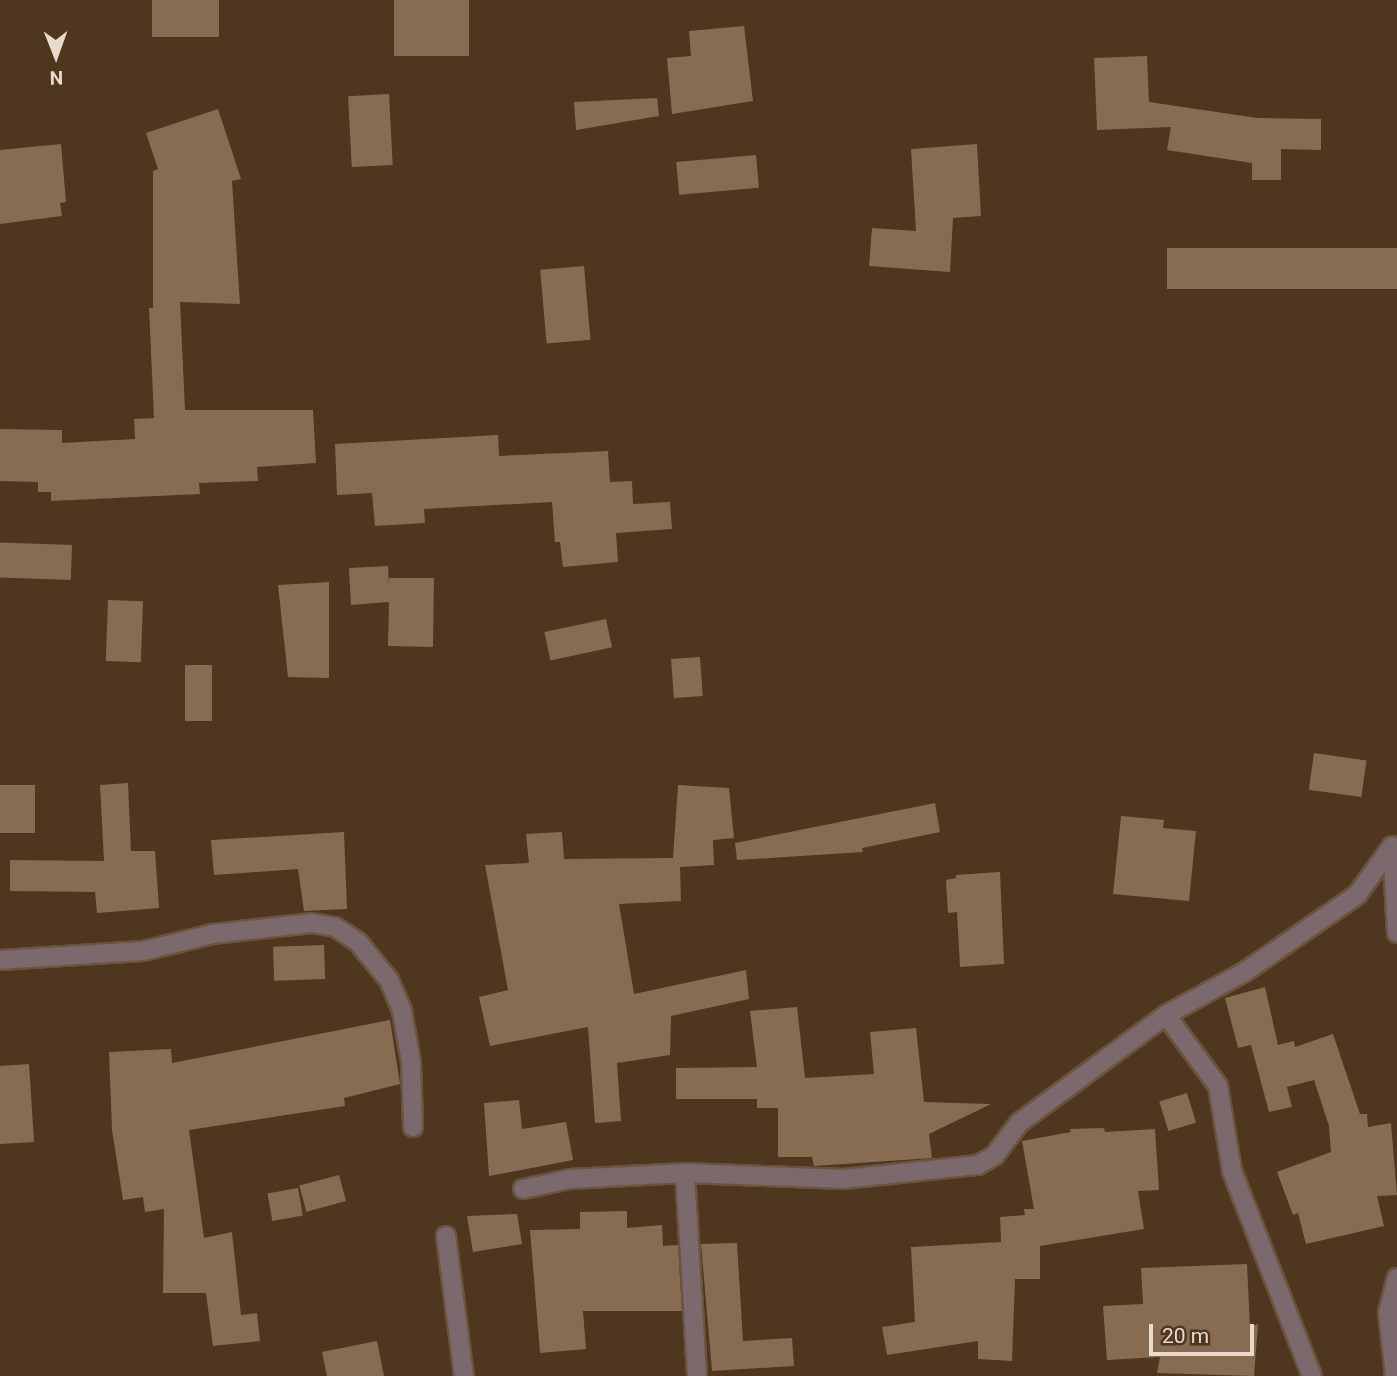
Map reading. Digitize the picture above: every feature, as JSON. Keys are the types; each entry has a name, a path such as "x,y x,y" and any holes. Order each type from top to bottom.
{"street":[{"path":"1394,844 1397,933"},
{"path":"523,1189 570,1179 685,1173 845,1179 978,1165 995,1155 1019,1123 1166,1015 1246,971 1357,895 1394,844"},
{"path":"0,960 143,951 213,934 312,923 335,927 358,943 389,980 402,1011 411,1062 413,1127"},
{"path":"1166,1015 1218,1086 1232,1171 1312,1376"},
{"path":"685,1173 697,1376"},
{"path":"446,1236 464,1376"},
{"path":"1395,1376 1388,1314 1397,1278"}],"building":[{"path":"152,0 219,0 219,37 152,37"},
{"path":"394,0 469,0 469,56 394,56"},
{"path":"744,26 753,101 672,114 667,58 691,56 689,31"},
{"path":"1147,56 1149,102 1257,118 1321,119 1321,150 1281,149 1281,180 1252,180 1252,163 1167,150 1171,127 1097,130 1094,58"},
{"path":"389,94 393,165 352,167 348,96"},
{"path":"657,98 659,116 576,130 574,102"},
{"path":"218,109 241,179 232,181 240,304 180,302 185,410 313,410 316,463 257,467 258,481 199,483 200,494 51,501 51,492 38,492 38,482 0,481 0,429 62,430 62,443 135,439 134,419 154,418 149,308 153,308 153,171 158,169 146,133"},
{"path":"61,144 66,202 60,203 62,216 0,224 0,150"},
{"path":"977,144 981,216 953,218 950,272 869,266 872,228 916,231 911,149"},
{"path":"756,155 759,188 679,195 676,162"},
{"path":"1167,248 1397,248 1397,289 1167,289"},
{"path":"584,266 590,340 547,344 540,270"},
{"path":"498,435 499,456 608,451 610,482 632,481 633,504 670,502 672,529 616,533 618,562 563,567 560,542 555,542 552,502 424,509 425,523 375,526 372,493 337,495 335,444"},
{"path":"0,542 72,545 71,580 0,578"},
{"path":"388,566 389,588 389,578 434,578 433,647 388,646 389,602 351,605 349,568"},
{"path":"329,582 329,678 288,677 278,585"},
{"path":"108,600 143,601 141,662 106,661"},
{"path":"606,619 612,647 550,660 544,632"},
{"path":"700,657 703,696 674,698 671,659"},
{"path":"185,665 212,665 212,721 185,721"},
{"path":"1314,753 1366,760 1361,797 1309,790"},
{"path":"128,783 131,851 155,851 159,908 97,913 95,892 10,891 10,860 104,861 100,785"},
{"path":"0,785 35,785 35,833 0,833"},
{"path":"678,785 729,788 734,838 713,840 714,865 680,867 681,901 619,904 634,994 746,970 749,999 671,1016 670,1055 617,1063 621,1121 595,1123 588,1027 490,1046 479,997 508,990 485,865 529,863 526,834 562,832 564,859 673,858"},
{"path":"935,803 940,832 862,848 863,852 737,860 735,843"},
{"path":"1121,816 1164,820 1163,828 1196,831 1189,901 1113,894"},
{"path":"344,832 347,909 304,911 298,869 214,875 211,840"},
{"path":"1000,872 1004,964 960,967 957,912 948,913 946,880 956,878 956,875"},
{"path":"324,945 325,979 274,981 273,947"},
{"path":"1265,987 1278,1045 1294,1041 1295,1047 1333,1034 1360,1114 1367,1114 1368,1127 1391,1123 1397,1195 1377,1196 1384,1226 1306,1244 1298,1213 1293,1215 1277,1172 1331,1152 1329,1126 1314,1080 1287,1087 1292,1107 1269,1112 1251,1045 1238,1048 1225,998"},
{"path":"797,1007 805,1078 874,1074 870,1032 916,1028 924,1102 991,1104 929,1134 932,1158 814,1166 812,1157 778,1157 778,1108 757,1108 757,1099 676,1099 676,1068 757,1067 750,1011"},
{"path":"390,1020 400,1084 344,1098 345,1106 189,1130 204,1238 232,1232 241,1315 257,1313 260,1341 213,1346 206,1293 163,1293 164,1209 145,1212 143,1197 123,1200 112,1130 109,1052 171,1049 172,1063"},
{"path":"29,1064 34,1142 0,1144 0,1066"},
{"path":"1187,1093 1196,1123 1168,1131 1159,1101"},
{"path":"519,1100 522,1129 566,1122 573,1160 489,1176 484,1103"},
{"path":"1104,1128 1105,1132 1155,1129 1159,1190 1138,1191 1144,1229 1040,1246 1040,1279 1015,1279 1012,1361 978,1359 978,1341 887,1355 882,1327 915,1322 911,1247 1001,1242 1000,1217 1025,1215 1024,1209 1034,1209 1022,1141 1071,1132 1070,1129"},
{"path":"339,1175 346,1201 306,1212 299,1186"},
{"path":"298,1188 303,1216 272,1221 267,1193"},
{"path":"627,1211 627,1228 662,1225 663,1246 678,1245 682,1311 583,1311 586,1349 540,1353 530,1230 580,1229 580,1212"},
{"path":"517,1214 522,1244 473,1252 467,1216"},
{"path":"737,1243 743,1341 792,1338 794,1366 712,1371 701,1244"},
{"path":"1247,1264 1250,1327 1258,1324 1254,1376 1157,1373 1160,1357 1107,1360 1103,1306 1143,1304 1141,1268"},
{"path":"377,1341 384,1376 327,1376 322,1352"}]}
